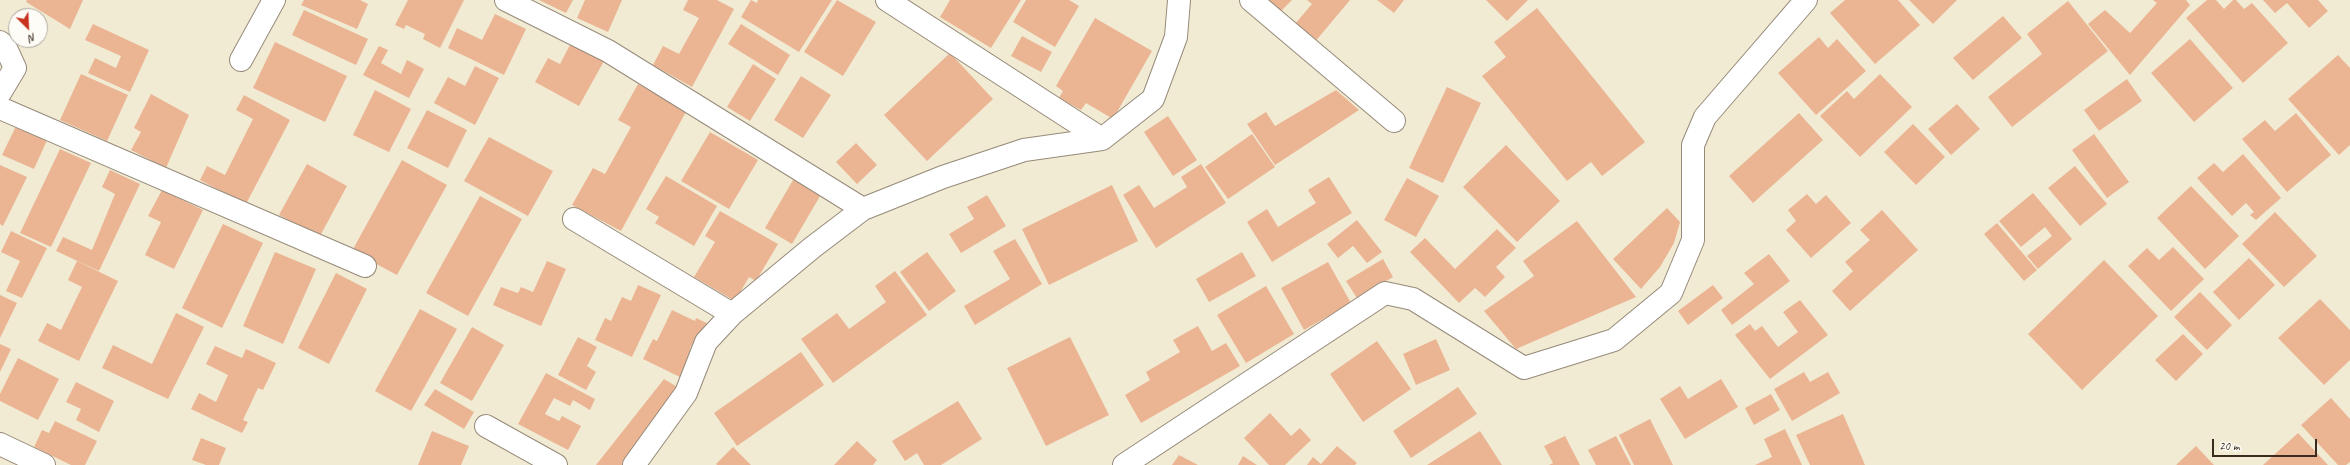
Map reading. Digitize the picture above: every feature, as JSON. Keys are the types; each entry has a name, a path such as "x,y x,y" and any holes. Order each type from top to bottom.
{"street":[{"path":"241,60 274,0"},
{"path":"506,0 608,51 863,209"},
{"path":"887,0 1102,139"},
{"path":"634,465 686,393 706,342 732,314 812,247 863,209 943,178 1024,150 1102,139 1153,99 1176,37 1179,0"},
{"path":"1251,0 1394,121"},
{"path":"1124,465 1385,293 1413,299 1524,368 1614,340 1671,293 1693,240 1693,145 1705,117 1806,0"},
{"path":"0,42 5,46 15,68 0,93"},
{"path":"0,108 365,266"},
{"path":"574,219 732,314"},
{"path":"486,426 556,465"},
{"path":"0,444 44,465"}],"building":[{"path":"27,0 83,0 70,29 48,16 48,8 36,8 26,2"},
{"path":"304,0 360,0 368,4 357,29 301,5"},
{"path":"408,0 464,0 440,48 423,39 425,34 406,25 404,29 395,25"},
{"path":"539,0 573,0 566,13"},
{"path":"585,0 622,0 608,32 577,18"},
{"path":"688,0 717,0 734,9 692,87 653,65 663,46 679,54 699,18 683,10"},
{"path":"751,0 757,3 758,0 832,0 799,52 741,17"},
{"path":"837,0 876,22 843,76 804,52"},
{"path":"950,0 1021,0 991,48 940,17"},
{"path":"1026,0 1069,0 1079,6 1055,47 1013,22"},
{"path":"1264,0 1292,0 1280,12"},
{"path":"1307,0 1350,0 1314,43 1294,25 1312,4"},
{"path":"1377,0 1404,0 1394,13"},
{"path":"1486,0 1528,0 1507,21"},
{"path":"1845,0 1898,0 1920,25 1875,64 1830,13"},
{"path":"1909,0 1957,0 1933,24"},
{"path":"2153,0 2186,0 2190,5 2130,75 2088,24 2105,10 2130,33 2157,3"},
{"path":"2207,0 2216,0 2224,9 2233,0 2236,0 2244,9 2252,3 2288,43 2243,83 2186,18"},
{"path":"2263,0 2318,0 2328,11 2309,28 2287,3 2275,13"},
{"path":"2068,1 2108,51 2012,127 1988,97 2042,54 2027,34"},
{"path":"1537,8 1645,142 1602,176 1591,162 1567,181 1482,76 1506,57 1494,42"},
{"path":"304,10 368,39 356,65 292,35"},
{"path":"495,14 526,29 504,75 448,48 457,28 482,40"},
{"path":"2003,16 2022,38 1973,80 1953,58"},
{"path":"1095,18 1152,51 1113,119 1086,103 1081,110 1059,98 1063,91 1056,86"},
{"path":"93,24 149,50 130,92 88,73 95,58 116,68 121,56 85,40"},
{"path":"741,24 790,55 778,75 728,44"},
{"path":"1022,36 1052,52 1041,72 1011,56"},
{"path":"1819,37 1828,48 1837,39 1866,71 1816,115 1778,73"},
{"path":"2190,39 2233,88 2194,122 2151,73"},
{"path":"275,42 347,76 325,122 253,88"},
{"path":"571,43 604,61 579,106 535,82 548,58 560,64"},
{"path":"379,46 388,50 381,63 401,74 407,60 424,69 409,98 363,75"},
{"path":"950,53 993,99 927,161 884,115"},
{"path":"2338,55 2350,68 2350,145 2339,155 2288,99"},
{"path":"753,64 776,79 750,121 727,107"},
{"path":"475,66 499,78 475,125 434,103 448,77 465,86"},
{"path":"81,74 128,95 107,141 60,120"},
{"path":"1880,74 1912,107 1860,157 1820,116 1847,91 1854,99"},
{"path":"801,76 831,95 803,138 774,120"},
{"path":"2127,79 2142,101 2099,131 2084,110"},
{"path":"638,84 687,110 621,231 572,205 593,168 605,174 631,127 618,120"},
{"path":"1447,87 1481,103 1443,183 1409,168"},
{"path":"375,90 411,109 389,152 353,135"},
{"path":"1336,90 1359,110 1275,165 1247,124 1266,112 1275,126"},
{"path":"151,94 189,115 166,168 131,150 141,132 134,128"},
{"path":"244,95 290,120 246,204 200,180 207,166 225,175 253,119 236,110"},
{"path":"1957,104 1980,129 1951,155 1928,129"},
{"path":"427,110 467,130 448,168 407,148"},
{"path":"1799,113 1823,140 1753,203 1729,176"},
{"path":"2296,113 2331,155 2287,192 2242,139 2265,120 2275,131"},
{"path":"1168,116 1197,160 1173,176 1144,132"},
{"path":"18,122 49,136 34,169 2,155"},
{"path":"1913,124 1945,157 1916,185 1884,152"},
{"path":"710,132 758,160 729,209 681,181"},
{"path":"1252,134 1275,167 1228,199 1205,167"},
{"path":"2094,134 2129,182 2107,198 2072,150"},
{"path":"489,137 553,171 528,216 464,181"},
{"path":"856,143 877,165 857,184 836,162"},
{"path":"1506,145 1560,201 1517,242 1463,187"},
{"path":"60,149 91,163 51,247 20,233"},
{"path":"2243,154 2281,198 2256,220 2250,215 2254,212 2246,203 2232,216 2197,178 2214,163 2223,172"},
{"path":"402,160 447,185 397,275 352,251"},
{"path":"307,164 347,186 320,236 279,215"},
{"path":"1201,164 1226,203 1156,248 1123,195 1139,185 1154,208 1187,187 1181,177"},
{"path":"0,165 27,177 3,226 0,224"},
{"path":"2075,166 2107,204 2080,226 2048,188"},
{"path":"110,170 140,184 99,271 56,251 63,237 92,250 115,194 102,187"},
{"path":"796,175 823,191 792,244 765,228"},
{"path":"666,176 717,206 694,246 655,223 659,217 646,209"},
{"path":"1329,177 1352,213 1272,262 1247,222 1267,209 1278,227 1316,203 1308,190"},
{"path":"1407,178 1439,196 1416,237 1384,220"},
{"path":"1112,185 1138,241 1049,285 1022,229"},
{"path":"2191,186 2239,236 2205,269 2157,218"},
{"path":"162,190 203,210 174,269 145,255 161,222 148,216"},
{"path":"2033,193 2072,239 2038,269 2027,256 2052,236 2045,227 2021,247 1999,221"},
{"path":"1807,194 1816,204 1826,195 1851,223 1811,258 1786,230 1796,221 1788,210"},
{"path":"987,195 1006,226 961,253 949,234 974,219 967,207"},
{"path":"480,196 522,219 468,316 426,293"},
{"path":"1667,208 1680,222 1674,243 1660,267 1641,289 1613,259"},
{"path":"1882,210 1918,250 1850,311 1832,291 1853,271 1845,262 1870,240 1860,230"},
{"path":"720,211 778,244 756,281 749,277 735,301 694,277 715,242 705,236"},
{"path":"2275,212 2317,256 2284,287 2242,244"},
{"path":"1357,220 1382,252 1367,263 1353,246 1338,258 1327,244"},
{"path":"1577,221 1636,297 1516,349 1484,311 1534,276 1523,261"},
{"path":"1997,223 2037,270 2024,281 1984,234"},
{"path":"223,224 263,243 222,328 182,308"},
{"path":"1497,229 1516,248 1496,267 1505,277 1485,297 1475,288 1459,303 1410,252 1425,238 1455,269"},
{"path":"11,231 47,248 22,298 6,291 20,261 1,252"},
{"path":"1015,239 1042,284 975,325 964,306 1010,279 993,251"},
{"path":"2173,247 2204,279 2171,311 2128,266 2147,248 2159,260"},
{"path":"275,252 316,269 283,344 243,326"},
{"path":"927,252 956,291 929,311 900,272"},
{"path":"1242,252 1256,276 1209,302 1196,279"},
{"path":"1769,254 1790,281 1732,325 1721,310 1754,284 1744,273"},
{"path":"2249,258 2275,285 2239,320 2213,292"},
{"path":"1383,259 1393,277 1357,298 1346,281"},
{"path":"2104,260 2158,316 2082,390 2028,334"},
{"path":"77,261 118,281 79,361 38,341 47,323 61,330 82,287 68,280"},
{"path":"547,261 566,269 541,326 493,305 501,287 518,293 521,287 533,292"},
{"path":"1328,262 1351,303 1304,330 1281,288"},
{"path":"895,271 927,315 833,383 801,339 837,313 849,329 886,302 875,286"},
{"path":"336,273 367,289 329,364 298,348"},
{"path":"638,285 661,295 632,357 595,340 605,318 611,321 622,297 631,301"},
{"path":"1713,285 1723,298 1688,325 1678,311"},
{"path":"1266,286 1294,334 1246,363 1217,315"},
{"path":"2200,292 2232,325 2207,350 2174,317"},
{"path":"0,295 17,303 0,338"},
{"path":"2320,299 2350,330 2350,360 2324,385 2278,338"},
{"path":"1800,300 1828,335 1770,379 1735,335 1750,324 1755,331 1762,326 1778,347 1798,332 1783,312"},
{"path":"420,309 457,329 411,411 375,391"},
{"path":"672,310 695,321 696,318 711,325 691,346 684,379 643,359 653,339 657,341"},
{"path":"176,313 204,327 168,399 102,368 113,345 152,364"},
{"path":"1198,326 1212,351 1226,343 1240,366 1141,423 1125,395 1150,380 1146,372 1180,352 1173,340"},
{"path":"472,327 504,345 472,401 440,383"},
{"path":"2183,334 2203,354 2176,381 2155,360"},
{"path":"578,337 597,347 587,366 596,372 586,390 558,375"},
{"path":"1070,337 1109,415 1046,446 1007,368"},
{"path":"1436,339 1450,370 1416,385 1403,354"},
{"path":"1377,341 1411,389 1363,422 1330,374"},
{"path":"0,344 11,349 0,372"},
{"path":"215,346 242,358 246,349 276,363 263,390 258,388 243,420 248,422 242,433 191,409 199,393 216,402 228,375 206,364"},
{"path":"801,352 824,385 737,446 714,413"},
{"path":"18,358 59,379 38,420 0,401 0,394"},
{"path":"1804,372 1810,382 1828,372 1840,393 1792,421 1774,389"},
{"path":"546,373 595,399 590,410 573,400 570,406 554,398 545,414 559,421 562,416 581,426 568,450 518,424"},
{"path":"664,379 684,391 622,465 596,465"},
{"path":"1721,379 1738,407 1685,439 1660,399 1680,386 1688,399"},
{"path":"76,382 114,401 99,432 76,420 81,409 66,402"},
{"path":"1458,387 1477,414 1411,458 1393,431"},
{"path":"435,389 474,412 464,429 424,405"},
{"path":"1771,394 1780,410 1754,425 1745,408"},
{"path":"2331,398 2350,419 2350,462 2346,465 2338,465 2301,425"},
{"path":"958,401 982,439 941,465 924,465 917,453 905,461 892,441"},
{"path":"1270,413 1291,436 1300,428 1311,440 1285,465 1269,465 1244,438"},
{"path":"1843,414 1865,465 1810,465 1796,435"},
{"path":"1650,419 1673,465 1634,465 1619,435"},
{"path":"55,421 97,441 85,465 71,465 34,447 42,430 49,433"},
{"path":"1785,429 1802,465 1755,465 1772,457 1764,439"},
{"path":"432,431 469,446 461,465 418,465"},
{"path":"1480,431 1502,465 1427,465"},
{"path":"2298,433 2328,465 2263,465"},
{"path":"1565,436 1580,465 1549,465 1553,463 1544,446"},
{"path":"1616,436 1631,465 1596,465 1588,450"},
{"path":"201,438 226,448 219,465 206,465 192,460"},
{"path":"857,441 877,460 873,465 834,465"},
{"path":"1337,446 1357,463 1355,465 1307,465 1313,457 1321,464"},
{"path":"2196,446 2214,465 2176,465"},
{"path":"733,447 751,465 716,464"},
{"path":"1179,455 1198,465 1172,465"},
{"path":"1243,456 1257,465 1238,465"}]}
